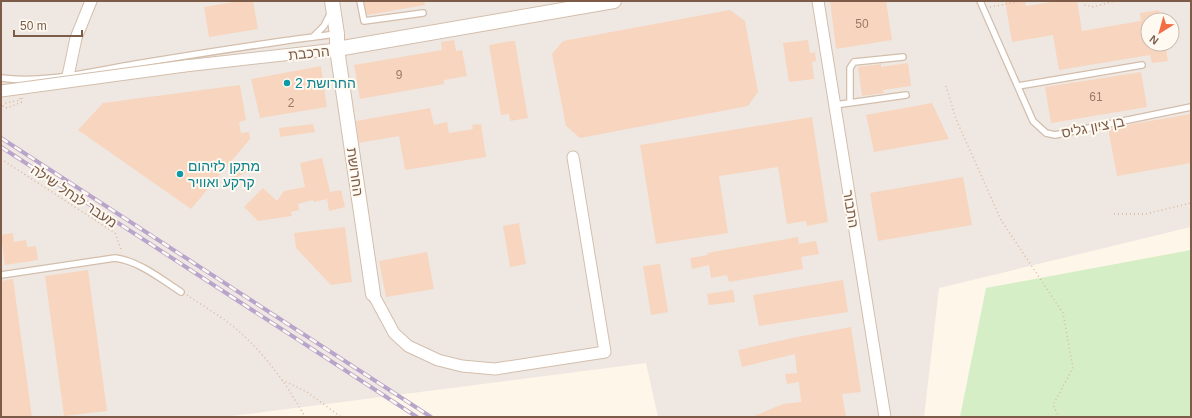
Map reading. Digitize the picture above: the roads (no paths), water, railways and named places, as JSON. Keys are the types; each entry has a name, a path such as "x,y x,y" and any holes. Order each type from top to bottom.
{"street":[{"path":"68,76 76,38 90,1"},
{"name":"הרכבת","path":"1,91 185,66 337,49 614,1"},
{"name":"התבור","path":"818,1 885,417"},
{"name":"החרושת","path":"332,4 337,34 337,49 373,294"},
{"path":"373,294 394,333 408,346 438,360 462,366 495,368 605,352 573,157"}],"lane":[{"path":"360,1 364,21 423,13"},
{"name":"בן ציון גליס","path":"980,1 1033,121 1046,133 1055,135 1191,107"},
{"path":"313,37 330,17 332,4"},
{"path":"1,78 16,80 68,76 265,42 337,34"},
{"path":"850,103 850,68 854,62 903,56"},
{"path":"1018,86 1142,65"},
{"path":"835,106 906,95"},
{"path":"1,275 115,258 125,260 181,292"}],"railway":[{"path":"1,138 431,417"},
{"path":"1,147 417,417"}],"place":[{"name":"החרושת 2","path":"287,83"},
{"name":"מתקן לזיהום קרקע ואוויר","path":"180,174"}]}
